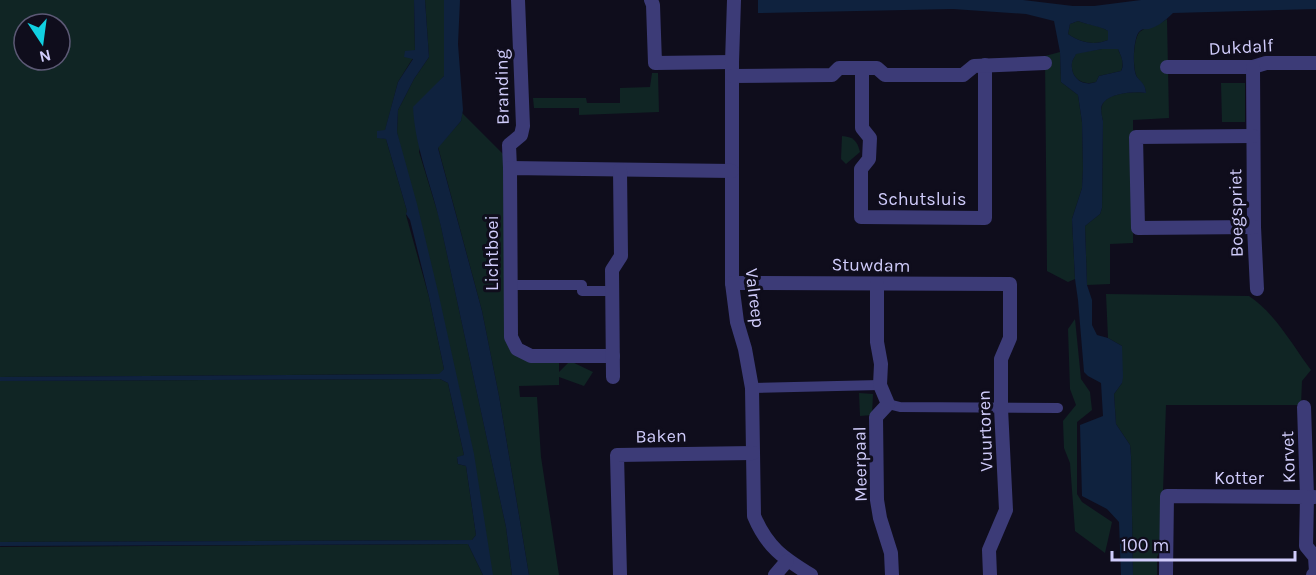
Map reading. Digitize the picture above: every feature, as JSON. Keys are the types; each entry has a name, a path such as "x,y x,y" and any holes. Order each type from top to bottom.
{"street":[{"name":"Branding","path":"510,168 509,146 520,135 523,126 518,0"},
{"path":"651,0 655,63 832,75 839,68 877,68 885,75 963,75 974,66 1045,63"},
{"name":"Valreep","path":"734,0 732,283 737,322 745,349 752,388 754,516 762,535 787,561 811,575"},
{"name":"Dukdalf","path":"1167,67 1253,67 1266,63 1316,63"},
{"name":"Schutsluis","path":"862,68 862,128 870,138 869,159 861,169 861,217 985,218 985,65"},
{"name":"Boegspriet","path":"1253,67 1254,227 1257,289"},
{"path":"1253,136 1136,136 1138,228 1254,227"},
{"path":"510,168 732,171"},
{"name":"Lichtboei","path":"510,168 511,337 517,349 531,356 613,356"},
{"path":"613,377 612,270 621,256 620,170"},
{"name":"Stuwdam","path":"732,283 1010,284"},
{"path":"877,284 880,385 888,404 900,407 1058,408"},
{"name":"Vuurtoren","path":"990,575 989,550 1006,510 1000,359 1010,338 1010,284"},
{"path":"510,285 582,285 582,291 613,291"},
{"path":"752,388 880,385"},
{"name":"Meerpaal","path":"888,404 876,417 877,500 891,554 892,575"},
{"name":"Korvet","path":"1304,407 1311,497"},
{"name":"Baken","path":"620,575 617,455 753,453"},
{"name":"Kotter","path":"1166,575 1167,496 1311,497"},
{"path":"1311,497 1306,546 1315,557 1316,572 1313,575"},
{"path":"775,575 787,561"}],"green space":[{"path":"0,0 414,0 415,51 398,82 385,131 377,131 377,137 386,139 407,211 406,215 429,297 444,369 440,374 0,377"},
{"path":"425,0 444,0 444,76 430,92 419,152 439,217 506,527 512,575 492,575 397,132 398,110 414,79 429,57"},
{"path":"1167,19 1169,118 1133,120 1133,243 1110,244 1110,284 1087,285 1085,226 1100,214 1102,208 1103,121 1101,108 1104,102 1114,96 1135,92 1146,93 1135,73 1136,39 1141,31"},
{"path":"1078,21 1108,31 1108,40 1097,43 1087,42 1068,34 1070,24"},
{"path":"1118,49 1123,62 1121,71 1099,76 1096,82 1086,83 1078,80 1072,68 1076,53"},
{"path":"1060,52 1061,82 1078,95 1082,122 1082,188 1072,219 1075,279 1068,282 1047,271 1045,56"},
{"path":"652,73 658,73 659,112 579,115 579,108 534,108 533,98 586,98 587,103 620,103 620,88 650,87"},
{"path":"1221,83 1245,83 1245,122 1222,122"},
{"path":"462,113 504,155 506,323 510,343 559,360 559,372 570,361 593,372 584,386 559,377 559,385 519,386 520,397 537,397 541,457 559,575 529,575 499,396 482,311 438,147 461,121"},
{"path":"842,136 854,140 860,152 846,164 841,159"},
{"path":"1106,294 1249,296 1267,311 1311,370 1302,381 1301,405 1166,405 1161,549 1157,557 1157,575 1133,575 1130,445 1116,424 1114,394 1122,383 1122,346 1108,338"},
{"path":"1075,319 1081,379 1090,392 1092,410 1077,422 1077,494 1082,502 1112,522 1105,553 1075,531 1070,463 1064,448 1063,421 1076,405 1070,389 1068,329"},
{"path":"440,379 448,383 464,455 457,458 458,464 466,466 476,535 472,540 0,542 0,381"},
{"path":"859,393 873,394 872,415 860,416"},
{"path":"468,544 483,575 0,575 0,547"}],"water":[{"path":"414,0 425,0 429,57 414,79 398,110 397,132 439,296 474,454 493,575 483,575 468,544 0,546 0,542 472,540 476,535 466,466 458,464 457,457 464,455 448,383 440,379 0,381 0,377 439,374 444,369 410,220 406,214 386,139 377,138 377,131 385,130 398,82 413,59 404,57 405,51 415,50"},
{"path":"444,0 460,0 458,44 463,110 461,121 438,148 482,311 499,396 529,575 512,575 506,527 441,227 414,123 413,107 444,76"},
{"path":"758,0 1023,0 1094,6 1141,0 1316,0 1316,9 1173,13 1156,26 1140,31 1136,39 1134,68 1146,93 1118,95 1108,99 1102,106 1102,208 1100,214 1085,226 1087,285 1092,300 1092,325 1097,335 1122,346 1122,383 1114,394 1116,424 1130,445 1133,575 1121,575 1119,522 1107,509 1082,496 1080,425 1103,416 1101,383 1084,372 1075,279 1072,219 1082,188 1082,122 1078,95 1061,82 1060,52 1054,21 1026,14 953,9 758,13","holes":["1078,21 1108,31 1108,40 1097,43 1087,42 1068,34 1070,24","1102,49 1118,49 1123,63 1121,71 1099,76 1096,82 1086,83 1078,80 1072,68 1076,54"]}]}
